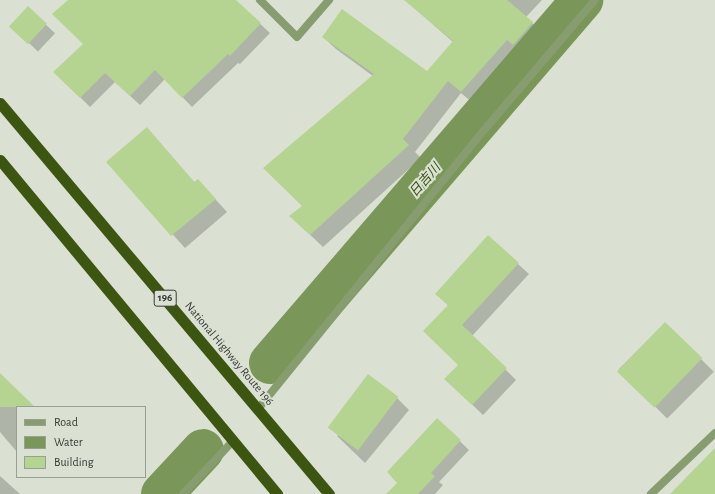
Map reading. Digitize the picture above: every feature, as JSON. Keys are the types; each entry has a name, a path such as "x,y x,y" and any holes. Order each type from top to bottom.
{"highway":[{"name":"National Highway Route 196","path":"0,103 329,494"},
{"path":"0,160 277,494"}],"street":[{"path":"260,0 297,37 329,0"},
{"path":"258,409 480,135 595,0"},
{"path":"651,494 715,433"},
{"path":"183,494 233,441"}],"water":[{"path":"576,0 586,0 480,118 288,342 279,336 364,230 463,126"}],"building":[{"path":"68,0 236,0 261,23 230,56 228,54 182,98 155,70 130,96 105,73 80,98 53,72 83,44 52,14"},
{"path":"404,0 507,0 533,22 513,45 507,40 461,92 448,81 403,139 409,145 310,235 289,216 302,206 263,168 374,74 322,37 342,9 427,71 453,41"},
{"path":"28,6 47,24 28,44 9,26"},
{"path":"147,127 194,182 198,179 216,199 171,236 106,162"},
{"path":"488,235 519,263 462,325 507,368 472,405 444,379 458,365 423,331 448,305 435,294"},
{"path":"665,322 702,358 654,408 617,372"},
{"path":"0,373 34,406 0,407"},
{"path":"368,374 398,397 358,450 328,428"},
{"path":"437,418 461,440 431,473 435,476 418,494 386,494 397,483 387,472"},
{"path":"715,448 715,494 670,494"}],"waterway":[{"name":"日吉川","path":"270,363 582,0"},
{"name":"日吉川","path":"162,494 203,450"}]}
